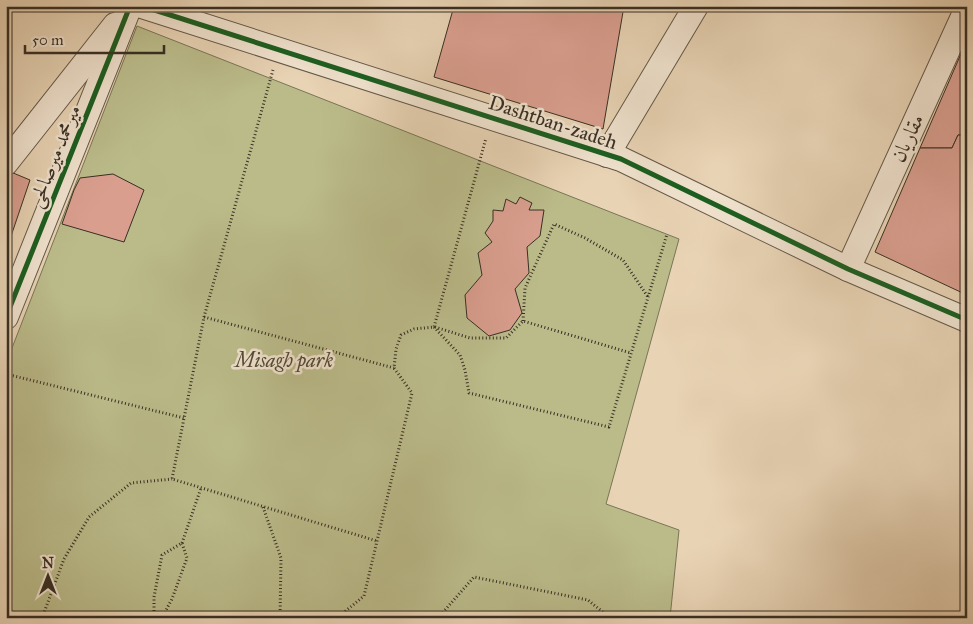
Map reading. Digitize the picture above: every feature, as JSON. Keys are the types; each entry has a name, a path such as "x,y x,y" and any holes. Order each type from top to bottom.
{"street":[{"path":"6,163 130,6"},
{"name":"میرمحمد میرصالحی","path":"6,318 130,6"},
{"name":"Dashtban-zadeh","path":"142,6 621,159 848,269 967,320"},
{"path":"607,154 696,6"},
{"name":"مقاریان","path":"848,269 967,8"}],"path":[{"path":"172,479 204,317 279,50"},
{"path":"434,327 491,118"},
{"path":"394,368 396,349 402,335 414,329 434,327 470,338 506,338 523,321 525,288 554,224 585,238 623,260 648,298"},
{"path":"434,327 460,355 469,393 609,427 667,234"},
{"path":"204,317 394,368 412,393 364,596 337,618"},
{"path":"523,321 631,353"},
{"path":"6,374 184,418"},
{"path":"42,618 64,559 89,517 131,483 172,479 377,542"},
{"path":"164,618 187,558 182,543 201,488"},
{"path":"262,506 281,558 280,618"},
{"path":"154,618 154,597 162,555 182,543"},
{"path":"438,618 474,577 588,600 610,618"}],"green space":[{"name":"Misagh park","path":"137,26 679,239 606,504 679,530 670,618 6,618 6,359 12,348"}],"building":[{"path":"454,6 624,6 603,129 434,77"},
{"path":"967,40 967,135 958,135 952,148 920,148"},
{"path":"958,135 967,135 967,295 875,252 920,148 952,148"},
{"path":"6,170 30,180 6,251"},
{"path":"113,174 144,190 124,242 62,224 80,178"},
{"path":"520,197 532,203 529,210 544,210 540,236 527,247 529,273 515,289 522,313 510,330 489,336 467,318 465,295 482,275 478,253 492,242 485,233 493,221 493,210 503,211 506,199 516,204"}],"cycle path":[{"path":"6,317 130,6"},
{"path":"142,6 621,159 848,269 967,320"}]}
